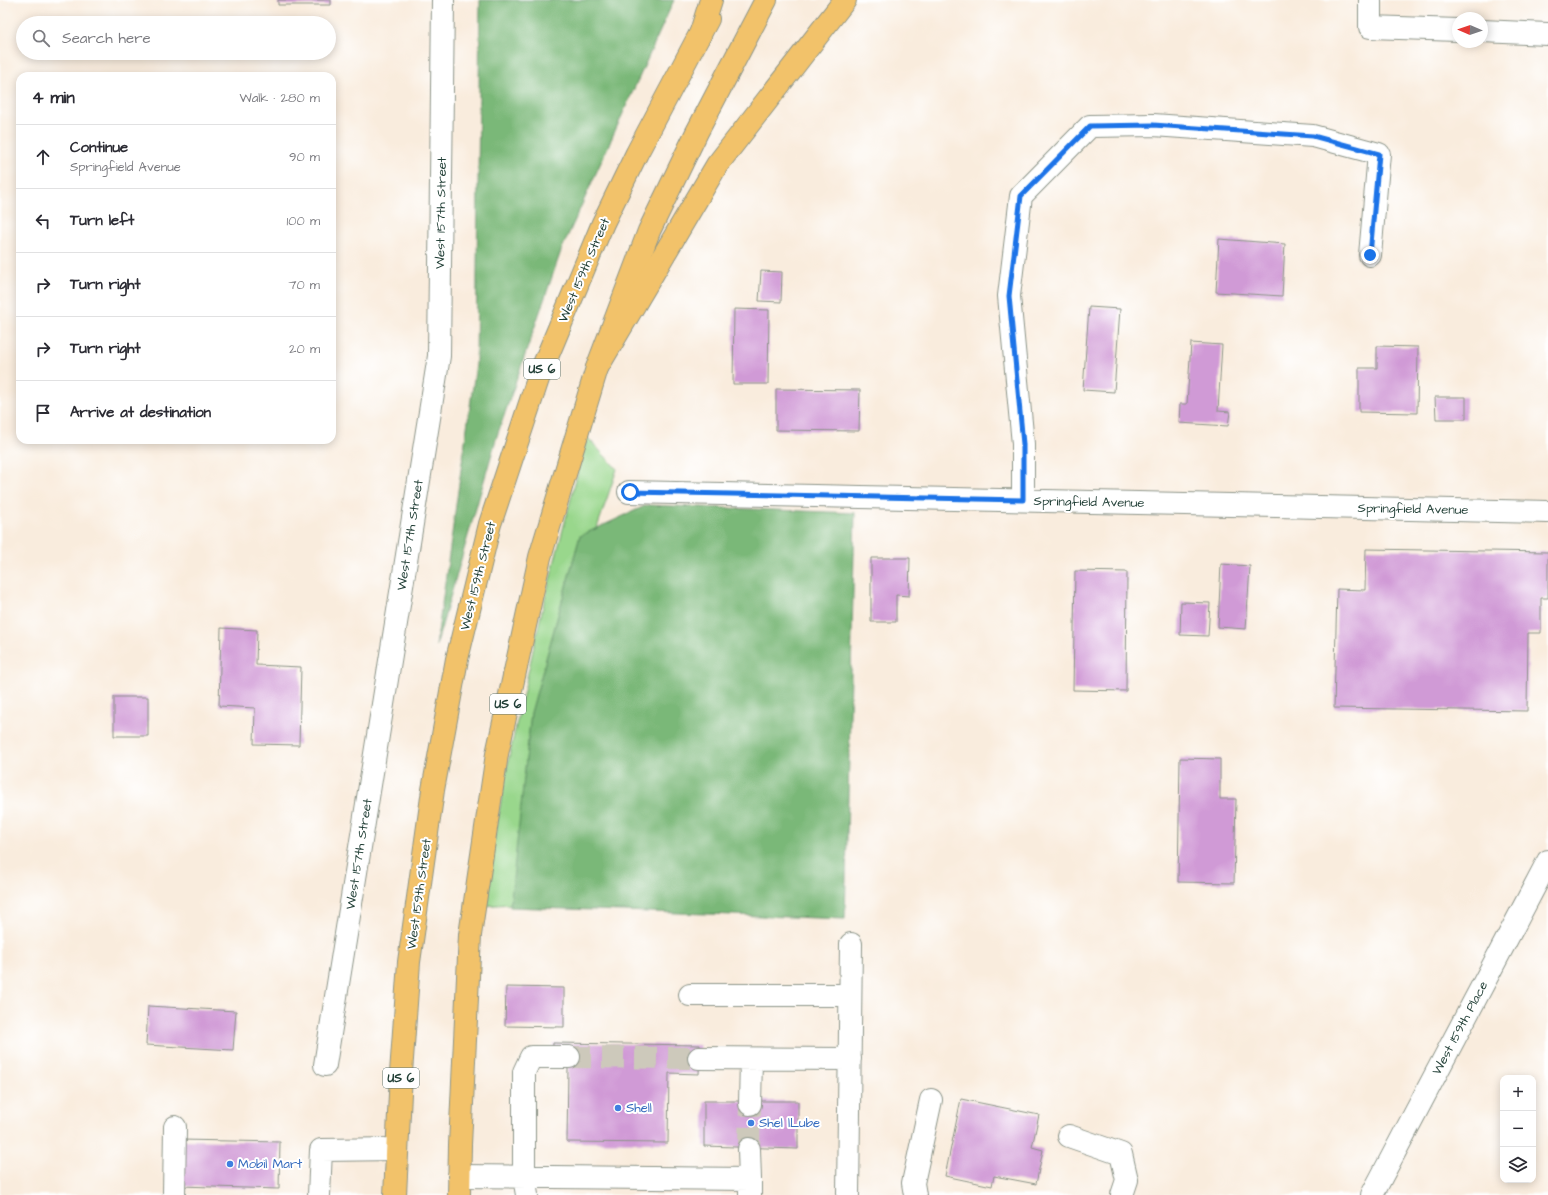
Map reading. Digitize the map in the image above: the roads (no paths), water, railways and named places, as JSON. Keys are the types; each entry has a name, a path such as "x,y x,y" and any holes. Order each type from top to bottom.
{"main road":[{"path":"700,35 711,0"},
{"name":"West 159th Street","path":"395,1195 409,962 433,790 457,659 490,524 539,376 603,223 641,146 718,0"},
{"name":"US 6","path":"459,1185 470,935 498,754 540,556 597,368 648,231 697,132 766,0"},
{"path":"597,368 717,165 845,0"}],"street":[{"name":"West 157th Street","path":"325,1065 439,356 443,0"},
{"path":"1370,0 1370,27 1452,30"},
{"path":"1488,31 1548,34"},
{"path":"1023,500 1023,444 1009,296 1021,196 1090,126 1153,125 1313,136 1379,154 1370,255"},
{"name":"Springfield Avenue","path":"630,492 1548,512"},
{"name":"West 159th Place","path":"1372,1195 1548,861"},
{"path":"848,1195 851,944"},
{"path":"690,995 850,995"},
{"path":"526,1186 524,1072 531,1057 569,1057"},
{"path":"700,1058 850,1059"},
{"path":"750,1104 751,1059"},
{"path":"916,1195 913,1183 931,1100"},
{"path":"174,1195 175,1127"},
{"path":"1070,1136 1121,1154 1126,1180 1122,1195"},
{"path":"319,1195 321,1150 397,1149"},
{"path":"459,1185 750,1187 749,1149"}],"tunnel":[{"path":"569,1057 699,1058"},
{"path":"749,1149 750,1104"}],"place":[{"name":"Shell","path":"618,1108"},
{"name":"Shel lLube","path":"751,1123"},
{"name":"Mobil Mart","path":"230,1164"}]}
